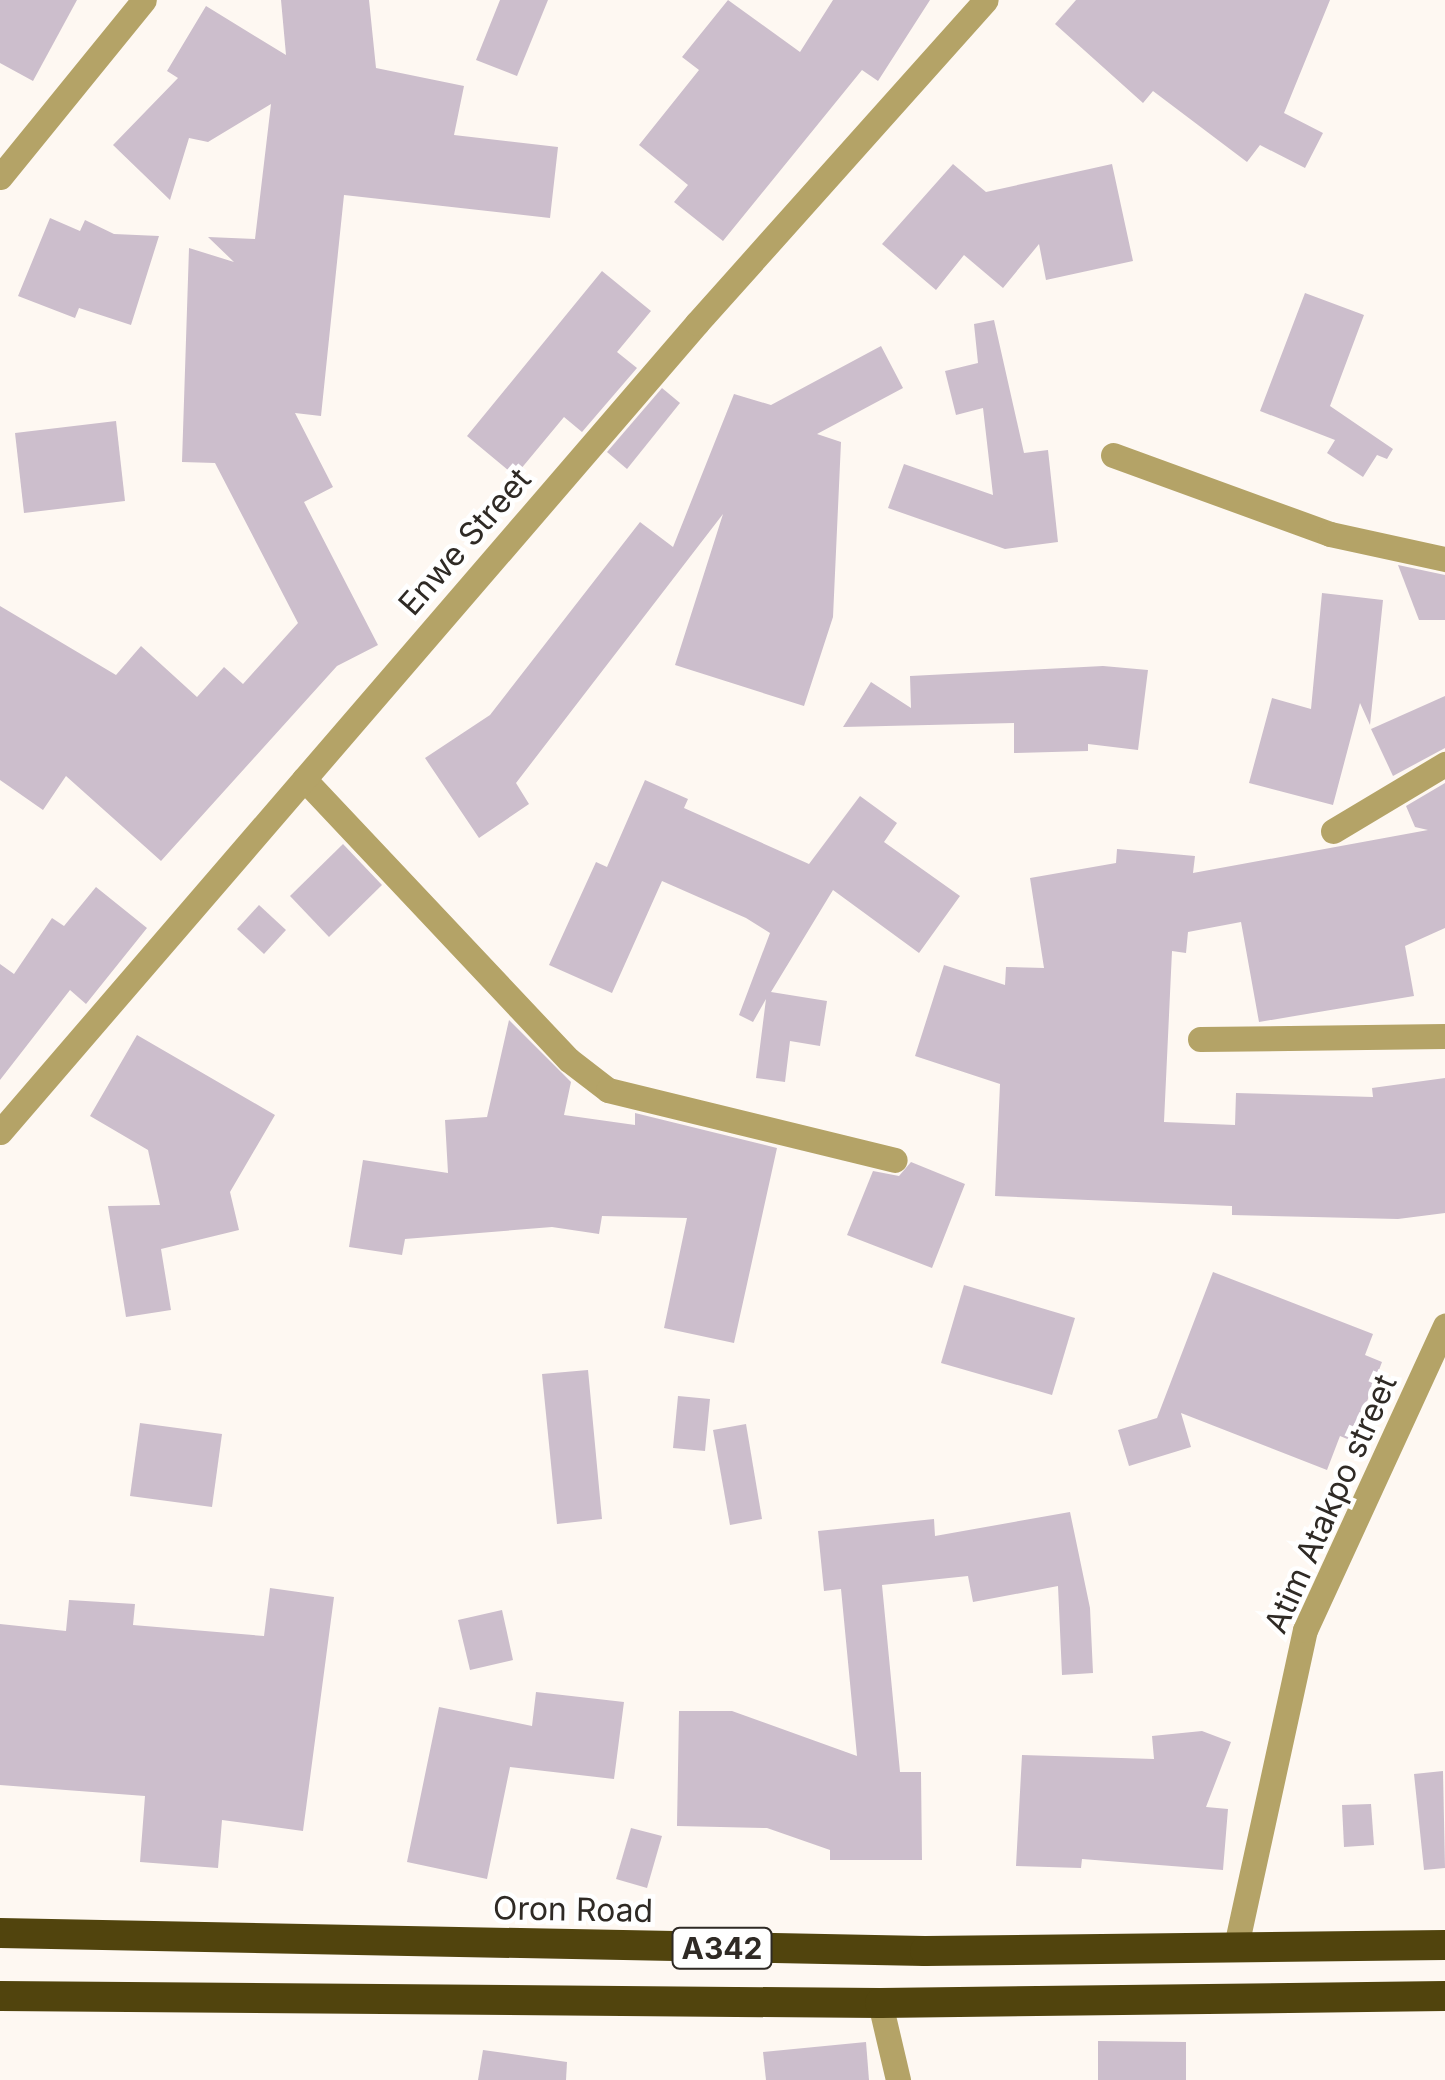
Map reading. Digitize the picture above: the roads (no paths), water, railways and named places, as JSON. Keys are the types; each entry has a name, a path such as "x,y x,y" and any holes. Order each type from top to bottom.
{"highway":[{"name":"Oron Road","path":"0,1933 925,1951 1445,1945"},
{"name":"A342","path":"0,1996 880,2004 1445,1996"}],"street":[{"path":"0,177 144,0"},
{"name":"Enwe Street","path":"0,1132 986,0"},
{"path":"1114,455 1330,534 1445,559"},
{"path":"1334,831 1445,764"},
{"path":"304,779 569,1060 608,1090 895,1160"},
{"path":"1200,1039 1445,1036"},
{"name":"Atim Atakpo street","path":"1236,1946 1305,1630 1445,1326"},
{"path":"880,2004 898,2080"}]}
